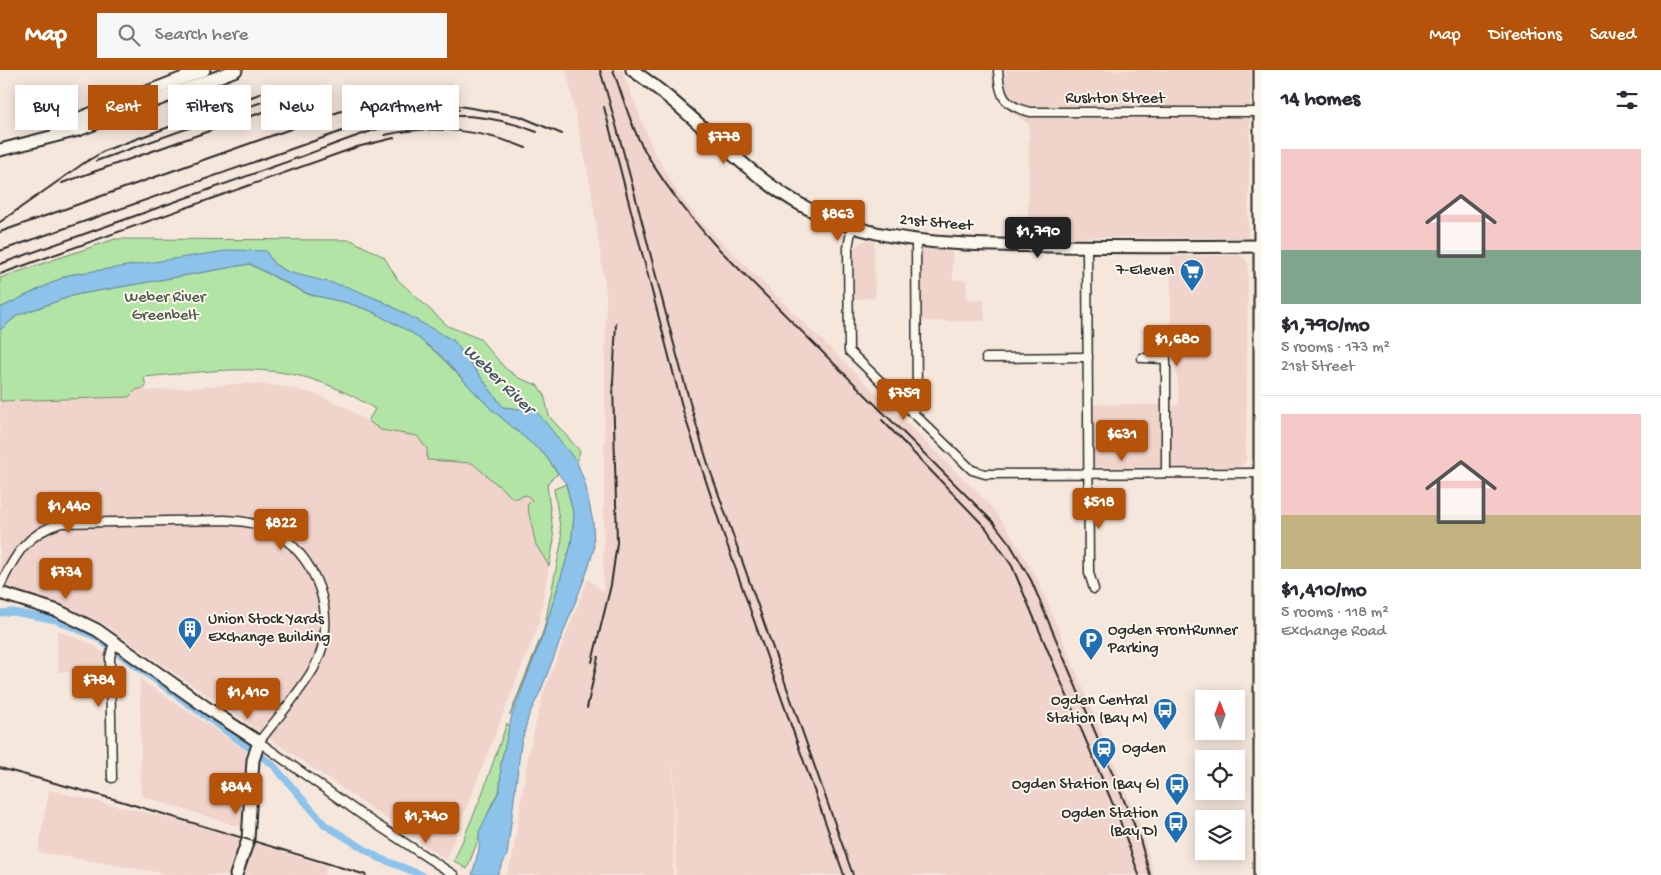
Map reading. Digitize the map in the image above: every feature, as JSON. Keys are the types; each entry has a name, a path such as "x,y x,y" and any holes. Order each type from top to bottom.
{"main road":[{"path":"47,136 75,120 204,70"},
{"path":"0,150 47,136 78,130 236,70"},
{"name":"21st Street","path":"632,70 646,79 751,171 774,188 816,212 852,226 916,241 944,244 1261,246"},
{"path":"1260,70 1260,875"},
{"path":"0,594 58,611 98,630 256,750 248,840 236,875"}],"street":[{"name":"Rushton Street","path":"998,70 1004,98 1011,106 1030,112 1260,112"},
{"path":"852,226 848,248 849,351 972,470 985,474 1260,473"},
{"path":"912,413 917,402 916,241"},
{"path":"1087,246 1089,573 1094,589"},
{"path":"986,358 1088,357"},
{"path":"1142,358 1166,359 1166,473"},
{"path":"0,586 20,550 46,528 61,523 225,520 246,522 266,528 283,537 315,574 324,603 322,646 314,668 256,750 362,815 454,875"},
{"path":"112,778 110,657 114,642"}],"shaded area":[{"path":"566,70 622,70 654,152 680,196 701,222 987,502 1006,526 1038,580 1139,823 1154,875 676,875 673,754 673,875 506,875 512,859 528,755 544,691 588,579 603,592 606,292 590,183"},
{"path":"1005,70 1251,70 1248,238 1028,237 1029,124 1007,110"},
{"path":"867,240 874,241 875,298 854,299 853,251 859,243"},
{"path":"919,249 952,250 953,280 966,280 967,301 984,300 985,321 920,321"},
{"path":"1238,255 1245,258 1248,264 1246,462 1238,467 1091,467 1091,404 1179,405 1178,384 1171,340 1171,256"},
{"path":"247,383 286,387 316,394 345,407 381,430 412,434 423,441 427,449 427,460 472,463 514,499 526,494 532,500 536,545 549,566 539,623 446,860 102,623 61,605 0,586 0,401 129,397 140,388 146,387 146,391"},
{"path":"57,630 94,645 106,655 106,672 58,672"},
{"path":"140,679 246,750 244,828 141,796"},
{"path":"49,790 182,821 327,866 324,875 163,875 162,873 38,852"}],"green space":[{"name":"Weber River Greenbelt","path":"115,239 351,240 384,257 398,280 448,326 480,339 505,368 519,378 537,385 544,394 549,416 580,451 577,462 519,409 503,407 454,341 382,301 288,272 274,264 172,260 68,275 0,308 0,278"},
{"path":"249,264 307,294 348,303 371,311 412,333 438,354 489,407 545,455 558,474 547,485 554,540 549,566 536,545 527,505 532,500 526,495 514,499 472,463 427,460 427,449 417,436 381,430 368,421 375,409 345,392 317,381 263,370 208,371 144,377 146,387 136,390 129,397 0,401 0,330 18,315 75,295"},
{"path":"566,484 574,516 571,545 543,635 510,715 544,629 562,539 554,489"},
{"path":"507,723 510,727 501,762 500,789 492,803 467,869 454,861 481,797"}],"water":[{"path":"232,250 266,251 274,264 288,272 348,287 382,301 454,341 503,407 519,409 530,403 577,462 585,483 593,522 594,549 587,572 541,690 529,715 521,744 507,855 497,875 472,875 479,849 479,832 500,789 501,762 512,715 543,635 571,545 574,516 566,484 545,455 489,407 439,354 412,333 371,311 348,303 308,294 250,264 75,295 18,315 0,330 0,308 68,275"}],"waterway":[{"path":"0,613 13,612 56,620 96,637 273,765 325,825 379,858 422,875"}],"railway":[{"path":"600,70 680,368 709,467 853,875"},
{"path":"613,70 640,142 665,183 693,220 714,244 993,522 1010,544 1031,580 1139,836 1150,875"},
{"path":"0,222 84,163 106,150 261,93"},
{"path":"96,161 261,102"},
{"path":"459,106 519,116 562,134"},
{"path":"604,107 684,414 722,530 844,875"},
{"path":"0,232 342,111"},
{"path":"62,183 261,113"},
{"path":"0,264 374,130 413,120 446,116 486,118 499,120 537,132"},
{"path":"0,251 345,130"},
{"path":"385,135 420,130 456,131 492,137 526,148"},
{"path":"0,274 357,147 394,138"},
{"path":"592,662 611,585 617,543 613,383 616,323"},
{"path":"882,420 986,528 1012,566 1120,821 1139,875"},
{"path":"587,708 598,657"},
{"path":"0,768 117,800 366,875"}],"place":[{"name":"7-Eleven","path":"1192,292"},
{"name":"Union Stock Yards Exchange Building","path":"190,650"},
{"name":"Ogden FrontRunner Parking","path":"1091,661"},
{"name":"Ogden Central Station (Bay M)","path":"1165,731"},
{"name":"Ogden","path":"1104,770"},
{"name":"Ogden Station (Bay G)","path":"1177,806"},
{"name":"Ogden Station (Bay D)","path":"1176,844"}],"water label":[{"name":"Weber River","path":"498,380"}]}
